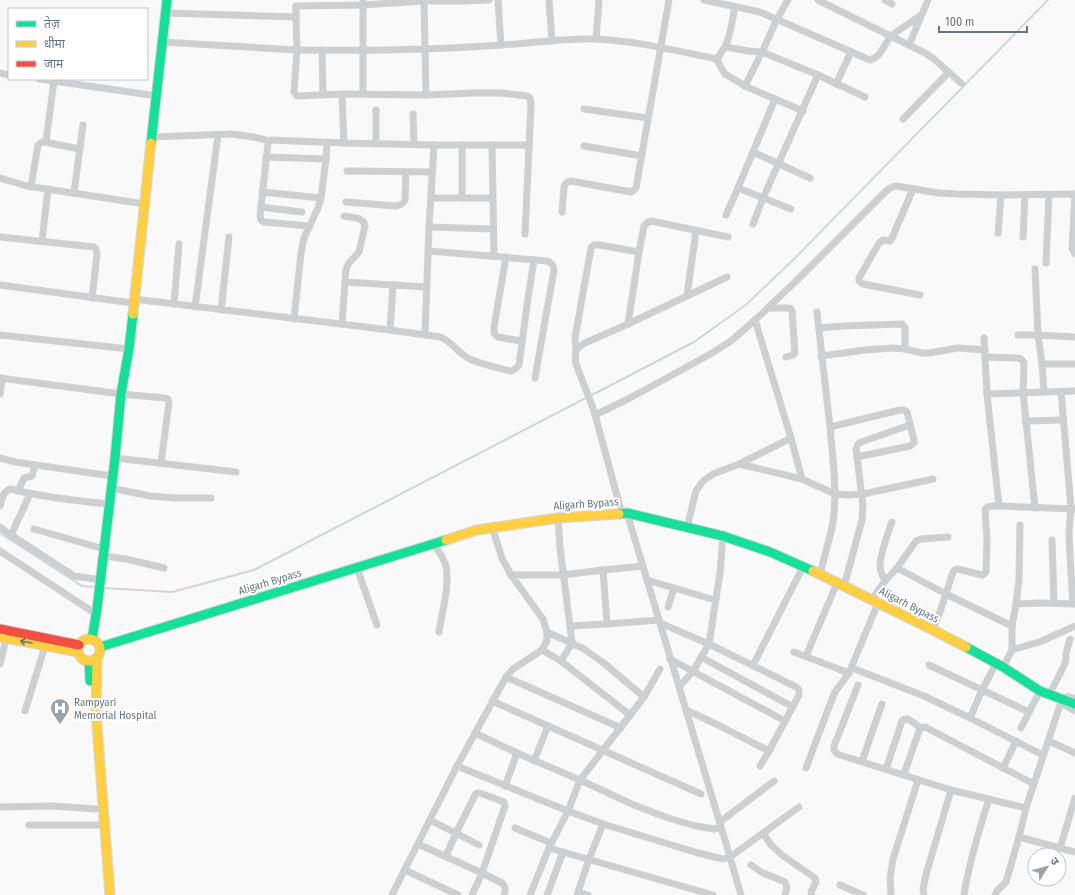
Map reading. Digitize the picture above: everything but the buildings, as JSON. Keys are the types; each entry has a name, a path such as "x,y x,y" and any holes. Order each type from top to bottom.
{"main road":[{"path":"92,639 97,612 112,488 121,394 129,349 133,301 167,0"},
{"name":"Aligarh Bypass","path":"100,647 477,530 558,518 624,514 722,536 770,552 841,584 933,630 1000,666 1040,691 1068,701"},
{"path":"0,629 79,649"},
{"path":"3,638 45,646 79,649"},
{"path":"92,639 97,642 100,647 99,654 93,659 82,658 79,649 83,641 92,639"},
{"path":"93,659 90,713 103,895"},
{"path":"93,659 110,895"}],"street":[{"path":"489,0 295,3 297,50 294,92 298,96 342,94 426,95 494,93 527,96 530,98 532,104 525,234"},
{"path":"498,0 501,46"},
{"path":"549,0 552,41"},
{"path":"596,39 599,0"},
{"path":"562,212 564,187 567,182 572,181 631,192 636,188 669,0"},
{"path":"704,0 760,12 870,60 874,59 878,55 891,36 921,15"},
{"path":"745,86 777,19 788,0"},
{"path":"818,0 925,53 961,83"},
{"path":"884,0 892,4"},
{"path":"909,45 928,0"},
{"path":"424,1 426,95"},
{"path":"363,2 363,94"},
{"path":"717,59 727,43 735,7"},
{"path":"165,12 296,17"},
{"path":"163,42 297,50 363,51 501,46 552,41 596,39 630,42 717,59"},
{"path":"725,47 762,52 865,97"},
{"path":"322,50 323,95"},
{"path":"836,84 851,52"},
{"path":"717,59 725,74 745,86 802,111"},
{"path":"903,119 949,72"},
{"path":"753,224 778,163 818,76"},
{"path":"46,80 157,96"},
{"path":"47,142 46,139 54,81"},
{"path":"342,94 344,143"},
{"path":"726,215 775,99"},
{"path":"584,109 648,118"},
{"path":"376,110 376,144"},
{"path":"413,114 414,144"},
{"path":"74,193 83,125"},
{"path":"195,307 218,135"},
{"path":"152,137 242,135 269,141 492,146 529,145"},
{"path":"269,141 262,192 261,220 264,222 309,226"},
{"path":"31,186 38,145 42,142 47,142 80,149"},
{"path":"294,319 304,238 322,198 327,142"},
{"path":"425,335 426,287 434,145"},
{"path":"462,145 462,198"},
{"path":"492,146 494,256"},
{"path":"584,146 642,156"},
{"path":"753,152 810,178"},
{"path":"266,157 326,159"},
{"path":"347,171 432,172"},
{"path":"346,202 400,206 404,200 406,172"},
{"path":"0,178 14,183 145,204"},
{"path":"594,413 626,400 731,341 756,320 890,188 896,186 951,194 1075,194 1072,248 1075,254"},
{"path":"738,188 791,209"},
{"path":"42,241 48,189"},
{"path":"914,189 892,238 890,241 883,240 879,243 858,280 863,284 920,295"},
{"path":"262,192 322,198"},
{"path":"998,233 1001,195"},
{"path":"1023,237 1024,195"},
{"path":"1046,263 1049,195"},
{"path":"431,198 492,198"},
{"path":"261,207 302,212"},
{"path":"342,324 346,269 349,263 359,252 365,226 361,219 344,216"},
{"path":"628,324 644,226 651,222 728,237"},
{"path":"429,227 493,229"},
{"path":"687,296 696,230"},
{"path":"0,237 94,247 97,254 92,298"},
{"path":"221,310 230,237"},
{"path":"174,304 179,244"},
{"path":"576,351 575,337 591,248 594,245 599,244 639,252"},
{"path":"429,250 548,261 552,263 554,270 535,378"},
{"path":"506,257 494,333 498,337 521,341"},
{"path":"0,285 92,298 174,304 425,335 446,339 462,354 471,359 513,371 517,369 519,365 521,341 534,260"},
{"path":"1035,269 1038,335 1044,391"},
{"path":"727,277 579,346 574,356 594,413 624,514 647,580 686,710 726,858 740,895"},
{"path":"346,282 426,287"},
{"path":"390,330 393,285"},
{"path":"768,308 790,308 792,311 795,353 786,357"},
{"path":"817,312 830,427 835,494 832,528 820,574"},
{"path":"756,320 802,480"},
{"path":"819,328 902,324 905,328 905,349"},
{"path":"0,335 129,349"},
{"path":"1018,335 1075,337"},
{"path":"984,338 987,394 999,506"},
{"path":"821,356 892,348 922,353 958,348 985,354 1019,358 1022,360 1024,363 1023,392 1025,421 1035,508"},
{"path":"1042,364 1075,364"},
{"path":"0,394 1,378 121,394 165,398 169,402 161,463"},
{"path":"987,394 1075,390"},
{"path":"1016,604 1074,604 1069,538 1073,509 1061,391"},
{"path":"830,427 900,410 907,412 914,443 910,446 857,457"},
{"path":"1025,421 1063,420"},
{"path":"806,656 841,584 862,520 863,505 856,449 858,444 910,425"},
{"path":"687,528 696,492 703,481 713,474 739,464 791,438"},
{"path":"0,458 15,462 112,476"},
{"path":"115,458 236,472"},
{"path":"18,491 24,478 32,476 35,464"},
{"path":"739,464 802,480 835,494 862,494 933,479"},
{"path":"112,488 150,496 211,498"},
{"path":"0,506 7,490 81,502 109,504"},
{"path":"11,535 30,494"},
{"path":"933,630 953,572 958,569 979,575 986,572 986,508 989,506 999,506 1073,509"},
{"path":"558,518 563,575 572,643 561,661"},
{"path":"886,581 882,575 880,567 892,522"},
{"path":"1012,650 1012,626 1018,580 1020,525"},
{"path":"0,527 74,576 100,583"},
{"path":"392,895 457,766 506,677 513,669 542,650 547,640 547,632 543,619 502,558 492,527"},
{"path":"34,529 121,558 164,568"},
{"path":"679,687 693,671 709,644 720,573 722,536"},
{"path":"806,768 832,699 850,671 875,601 886,581 916,541 920,539 948,537"},
{"path":"1052,540 1054,603"},
{"path":"434,544 445,564 447,577 439,632"},
{"path":"0,551 97,612"},
{"path":"512,575 563,575 642,566"},
{"path":"753,666 803,566"},
{"path":"357,568 377,625"},
{"path":"897,568 1012,626"},
{"path":"603,570 607,624"},
{"path":"647,580 715,600"},
{"path":"668,608 674,588"},
{"path":"570,626 659,621 796,687 799,690 800,695 760,766"},
{"path":"970,718 982,690 1012,650 1042,641 1075,626"},
{"path":"547,632 584,649 605,664 644,697"},
{"path":"1049,695 1064,666 1068,647 1073,640 1058,634"},
{"path":"0,664 3,638"},
{"path":"25,711 45,646"},
{"path":"1068,647 1075,651"},
{"path":"542,650 561,661 630,715"},
{"path":"794,652 924,696 1043,755"},
{"path":"701,657 792,707"},
{"path":"670,659 785,721"},
{"path":"929,665 1029,712"},
{"path":"530,895 550,846 568,811 580,780 644,697 660,669"},
{"path":"506,677 621,728"},
{"path":"858,685 834,746 834,750 837,754 952,790 1026,808"},
{"path":"1021,728 1040,691"},
{"path":"492,701 701,794"},
{"path":"995,895 1006,882 1026,808 1043,755 1068,701 1075,711"},
{"path":"862,761 882,704"},
{"path":"686,710 769,752"},
{"path":"886,769 902,721 908,719 921,728 925,727 1034,784"},
{"path":"534,761 548,726"},
{"path":"904,774 921,728"},
{"path":"475,733 634,805 668,818 696,826 718,827 774,781"},
{"path":"1003,768 1016,741"},
{"path":"1049,741 1075,753"},
{"path":"505,786 517,753"},
{"path":"457,766 603,824 698,853 726,858 799,807"},
{"path":"891,895 890,878 893,859 918,780"},
{"path":"924,895 923,889 927,871 952,790"},
{"path":"446,856 477,793 504,802 505,806 482,873 472,895"},
{"path":"1060,847 1073,812 1075,798"},
{"path":"964,895 977,837 989,799"},
{"path":"0,808 52,806 96,809"},
{"path":"430,820 478,845"},
{"path":"588,895 578,894 589,859 603,824"},
{"path":"29,825 98,825"},
{"path":"514,828 563,852 701,894 713,895"},
{"path":"763,833 782,855 815,878 816,882 811,892 812,895"},
{"path":"1019,837 1056,847"},
{"path":"418,844 502,883 505,888 504,895"},
{"path":"547,895 563,852"},
{"path":"751,865 761,872 785,882 787,887 785,895"},
{"path":"405,870 458,895"},
{"path":"840,885 863,895"}],"waterway":[{"path":"103,588 172,592 254,570 694,342 747,304 797,256 1048,0"},
{"path":"0,533 82,586 96,587"}],"traffic: fast":[{"path":"151,143 167,0"},
{"path":"92,639 115,458 121,394 129,349 133,314"},
{"path":"619,514 627,513 723,536 770,552 813,571"},
{"path":"100,647 446,540"},
{"path":"966,647 1003,667 1040,691 1075,704"},
{"path":"89,661 90,681"}],"traffic: slow":[{"path":"133,314 151,143"},
{"path":"446,540 477,530 558,518 619,514"},
{"path":"813,571 966,647"},
{"path":"0,637 78,652"},
{"path":"89,639 97,642 100,650 97,658 89,661 81,658 78,650 81,642 89,639"},
{"path":"97,657 96,713 110,895"}],"traffic: jam":[{"path":"0,629 79,645"}],"place":[{"name":"Rampyari Memorial Hospital","path":"60,725"}]}
